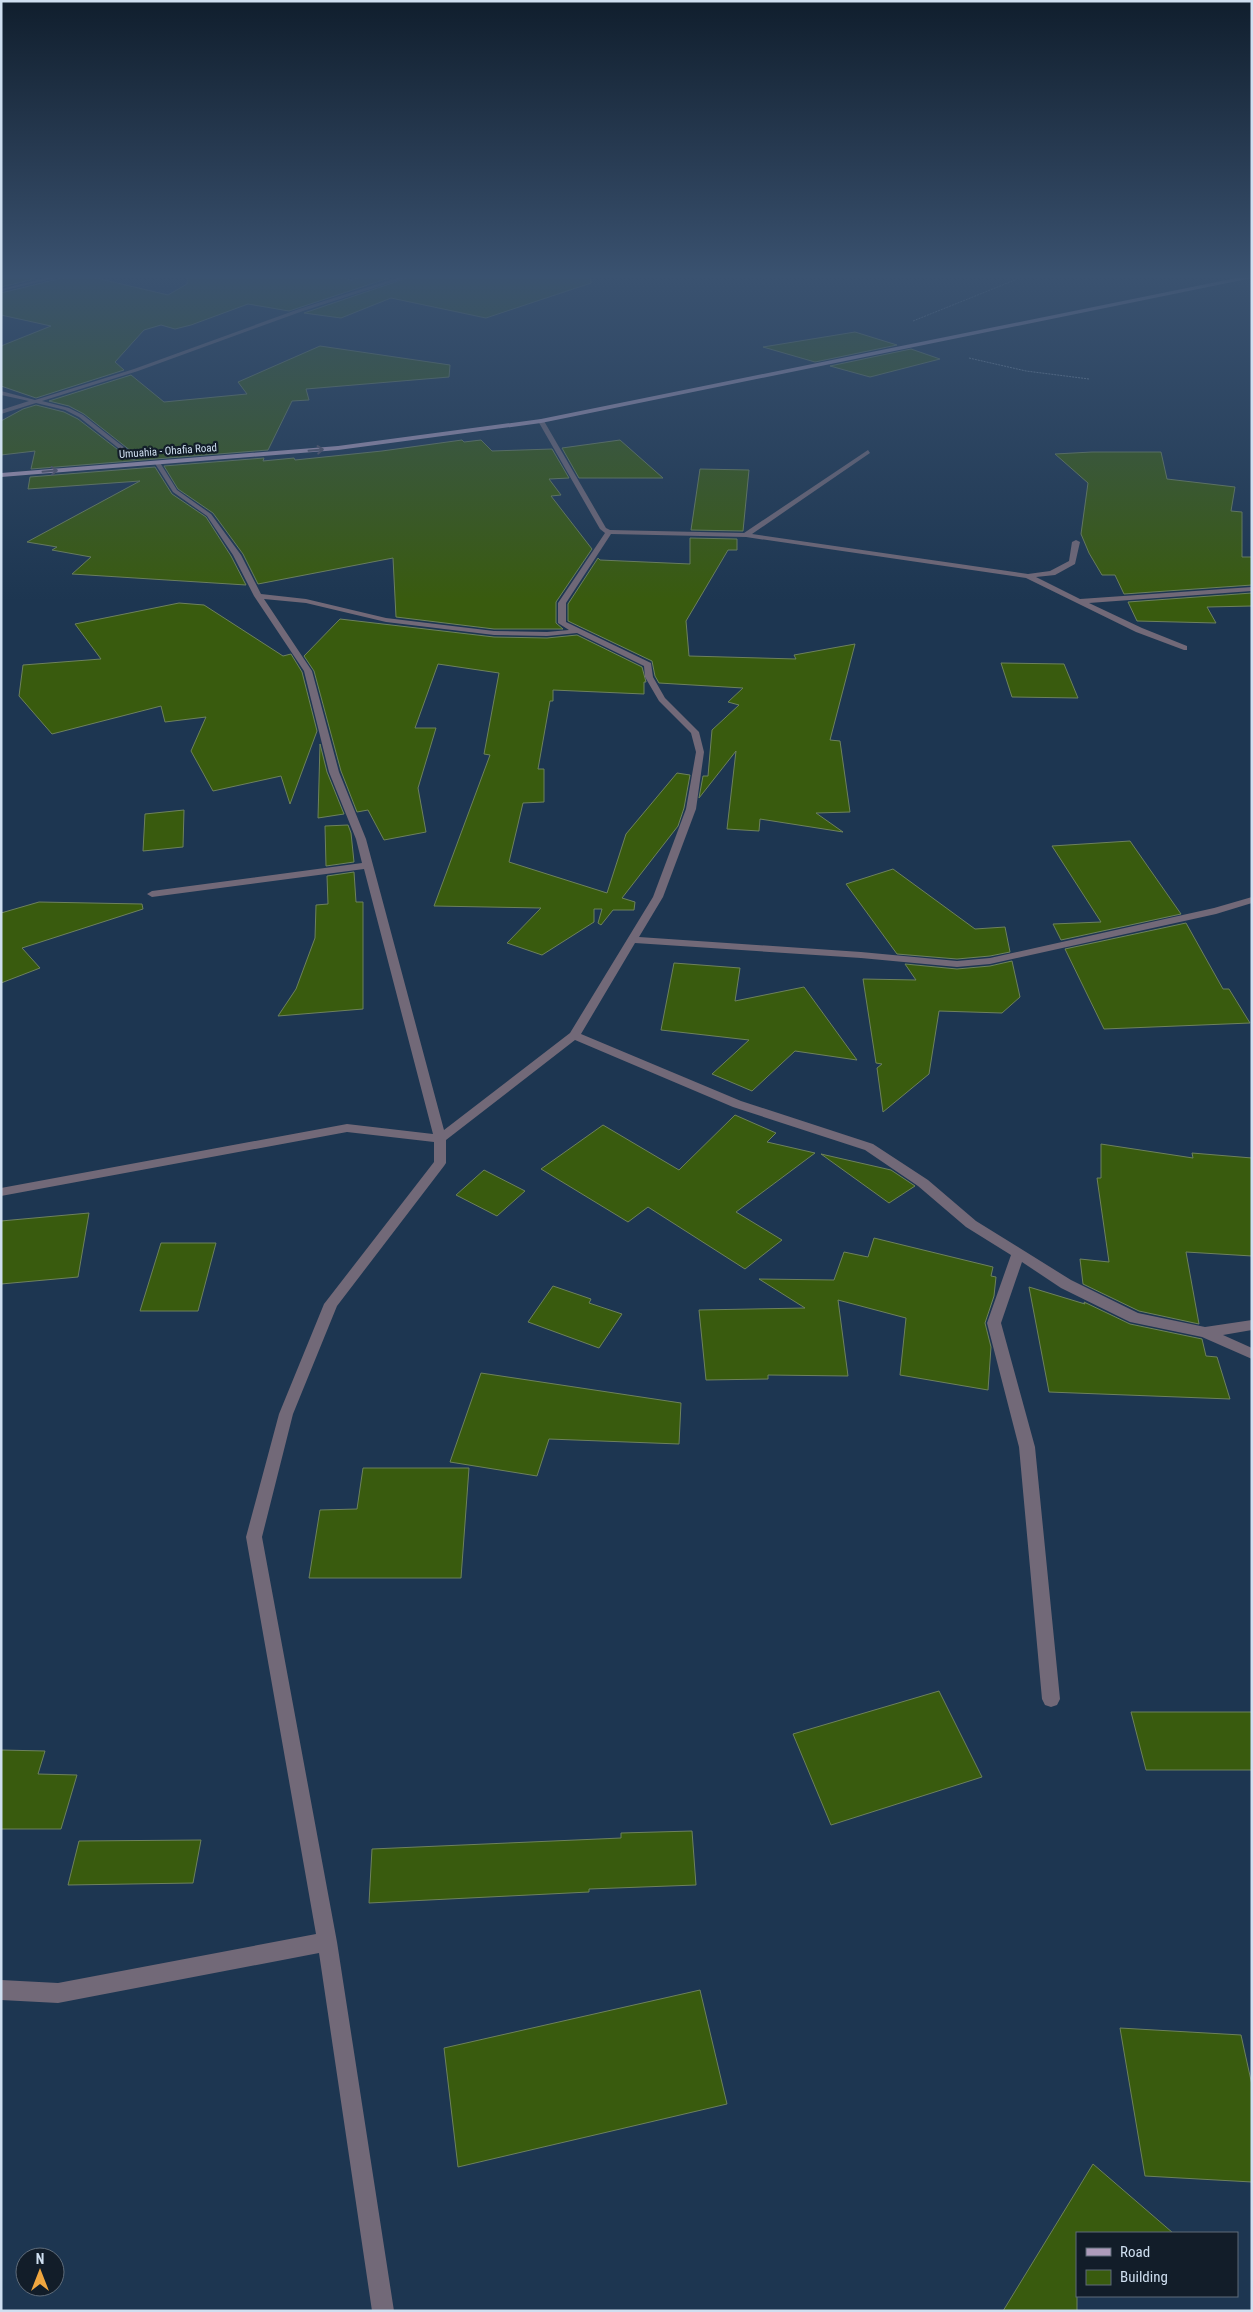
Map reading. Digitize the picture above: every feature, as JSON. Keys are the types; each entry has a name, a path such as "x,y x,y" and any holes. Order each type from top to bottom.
{"main road":[{"name":"Umuahia - Ohafia Road","path":"76,462 387,436 503,420 690,385"},
{"name":"Umuahia - Ohafia Road","path":"1,475 338,448 541,422 725,385"},
{"path":"613,400 625,405"}],"street":[{"path":"1,412 85,385"},
{"path":"1,393 68,409 81,416 133,457"},
{"path":"1,405 26,403"},
{"path":"541,422 603,529 609,532 746,535 1028,576 1052,573 1072,562 1076,542"},
{"path":"746,535 868,452"},
{"path":"157,462 175,491 209,515 237,555 258,596 308,671 334,772 361,839 440,1139 440,1163 331,1304 286,1414 254,1538 327,1942 384,2311"},
{"path":"1,1192 347,1128 440,1139 574,1035 658,898 691,809 700,752 695,732 662,698 649,677 648,665 562,623 562,603 609,532"},
{"path":"1028,576 1139,630 1184,648"},
{"path":"1078,601 1252,589"},
{"path":"258,596 306,601 386,620 494,633 547,634 579,631"},
{"path":"152,894 368,865"},
{"path":"633,940 851,954 957,964 990,961 1216,911 1252,900"},
{"path":"574,1035 737,1104 869,1148 924,1183 971,1224 1066,1284 1135,1318 1205,1332 1252,1354"},
{"path":"1018,1254 994,1324 1026,1447 1051,1699"},
{"path":"1205,1332 1252,1325"},
{"path":"1,1990 58,1993 327,1942"}],"building":[{"path":"1,385 77,385 36,398"},
{"path":"100,385 143,385 164,402 247,394 240,385 355,385 306,389 309,400 292,401 268,450 31,469 35,451 1,455 1,421 23,409 36,405 64,412 78,419 130,459 135,460 136,455 84,414 69,406 49,401"},
{"path":"462,440 464,442 481,440 492,451 552,449 569,478 549,479 561,495 551,496 592,549 556,602 556,623 563,629 494,629 396,617 393,558 258,584 243,554 213,513 178,489 164,466 264,458 263,461 294,458 295,460"},
{"path":"620,440 663,478 579,478 562,448"},
{"path":"1161,452 1167,479 1235,487 1231,511 1242,512 1242,557 1252,557 1252,585 1124,594 1115,575 1102,575 1089,553 1081,534 1088,483 1055,454"},
{"path":"155,467 172,494 206,517 231,556 246,585 72,574 91,557 52,550 57,547 27,542 140,481 28,489 30,477"},
{"path":"700,469 749,470 743,531 691,530"},
{"path":"690,538 737,539 737,550 728,550 686,621 689,656 796,659 794,655 855,644 830,740 840,741 850,812 816,813 843,832 760,819 759,831 727,829 736,751 699,798 703,776 708,776 712,730 739,705 728,702 743,688 659,683 655,676 652,661 568,621 568,604 598,558 600,560 690,564"},
{"path":"1252,593 1252,606 1207,607 1216,623 1137,621 1128,602"},
{"path":"179,603 204,605 283,656 291,654 302,672 317,731 290,804 281,776 213,791 191,751 206,717 165,722 161,706 52,734 19,696 23,665 101,659 75,624"},
{"path":"340,619 494,637 547,638 577,635 642,667 646,682 644,682 644,694 553,690 553,701 550,701 538,769 544,769 544,802 523,803 509,862 607,893 626,834 677,773 690,775 684,808 678,826 622,898 635,902 634,910 613,910 601,925 598,923 602,909 594,909 594,922 542,955 507,943 541,908 434,906 490,755 484,754 499,673 438,664 415,728 436,728 418,788 426,832 384,840 368,810 357,812 341,771 314,671 304,656"},
{"path":"1001,663 1064,664 1078,698 1012,697"},
{"path":"320,744 327,772 344,814 318,818"},
{"path":"184,810 183,847 143,851 145,814"},
{"path":"348,825 351,833 354,862 326,866 325,826"},
{"path":"1130,841 1181,914 1061,940 1053,924 1101,922 1052,846"},
{"path":"893,869 975,929 1005,927 1010,952 957,959 897,954 846,884"},
{"path":"354,872 356,902 363,902 363,1009 278,1016 296,989 315,938 316,905 328,904 327,876"},
{"path":"39,902 142,904 143,909 22,948 40,968 1,983 1,913"},
{"path":"1186,923 1223,989 1229,989 1250,1023 1104,1029 1065,949"},
{"path":"1012,961 1020,997 1002,1013 939,1011 929,1074 883,1112 877,1068 882,1064 876,1063 863,979 916,980 905,964 957,969 990,966"},
{"path":"674,963 740,968 735,1001 804,987 857,1060 795,1051 752,1091 712,1074 749,1040 661,1030"},
{"path":"735,1115 776,1133 767,1142 815,1153 736,1212 782,1240 745,1269 648,1207 628,1222 541,1169 603,1125 679,1170"},
{"path":"1101,1144 1193,1158 1192,1153 1252,1158 1252,1256 1186,1252 1199,1324 1139,1311 1083,1284 1080,1259 1109,1262 1097,1178 1101,1178"},
{"path":"821,1154 891,1170 915,1186 889,1203"},
{"path":"484,1170 525,1191 497,1216 456,1195"},
{"path":"89,1213 78,1277 1,1284 1,1221"},
{"path":"874,1238 993,1267 991,1276 996,1277 994,1296 985,1323 991,1347 988,1390 900,1375 906,1318 838,1300 848,1376 768,1375 768,1379 706,1380 699,1310 805,1308 759,1279 834,1280 844,1252 868,1257"},
{"path":"161,1243 216,1243 198,1311 140,1311"},
{"path":"553,1286 591,1299 589,1303 622,1314 599,1348 528,1322"},
{"path":"1029,1287 1085,1304 1084,1302 1130,1324 1202,1339 1206,1356 1217,1357 1230,1399 1049,1392"},
{"path":"481,1373 681,1403 679,1444 549,1439 537,1476 450,1462"},
{"path":"363,1468 469,1468 461,1578 309,1578 320,1510 357,1509"},
{"path":"939,1691 982,1777 831,1825 793,1734"},
{"path":"1131,1712 1252,1712 1252,1770 1146,1770"},
{"path":"1,1750 45,1751 38,1774 77,1775 61,1829 1,1829"},
{"path":"692,1831 696,1885 589,1889 589,1892 369,1903 372,1849 621,1838 621,1833"},
{"path":"201,1840 193,1883 68,1885 79,1841"},
{"path":"700,1990 727,2104 458,2167 444,2048"},
{"path":"1120,2028 1241,2035 1252,2085 1252,2182 1145,2176"},
{"path":"1093,2164 1172,2232 1076,2232 1077,2311 1003,2311"}]}
